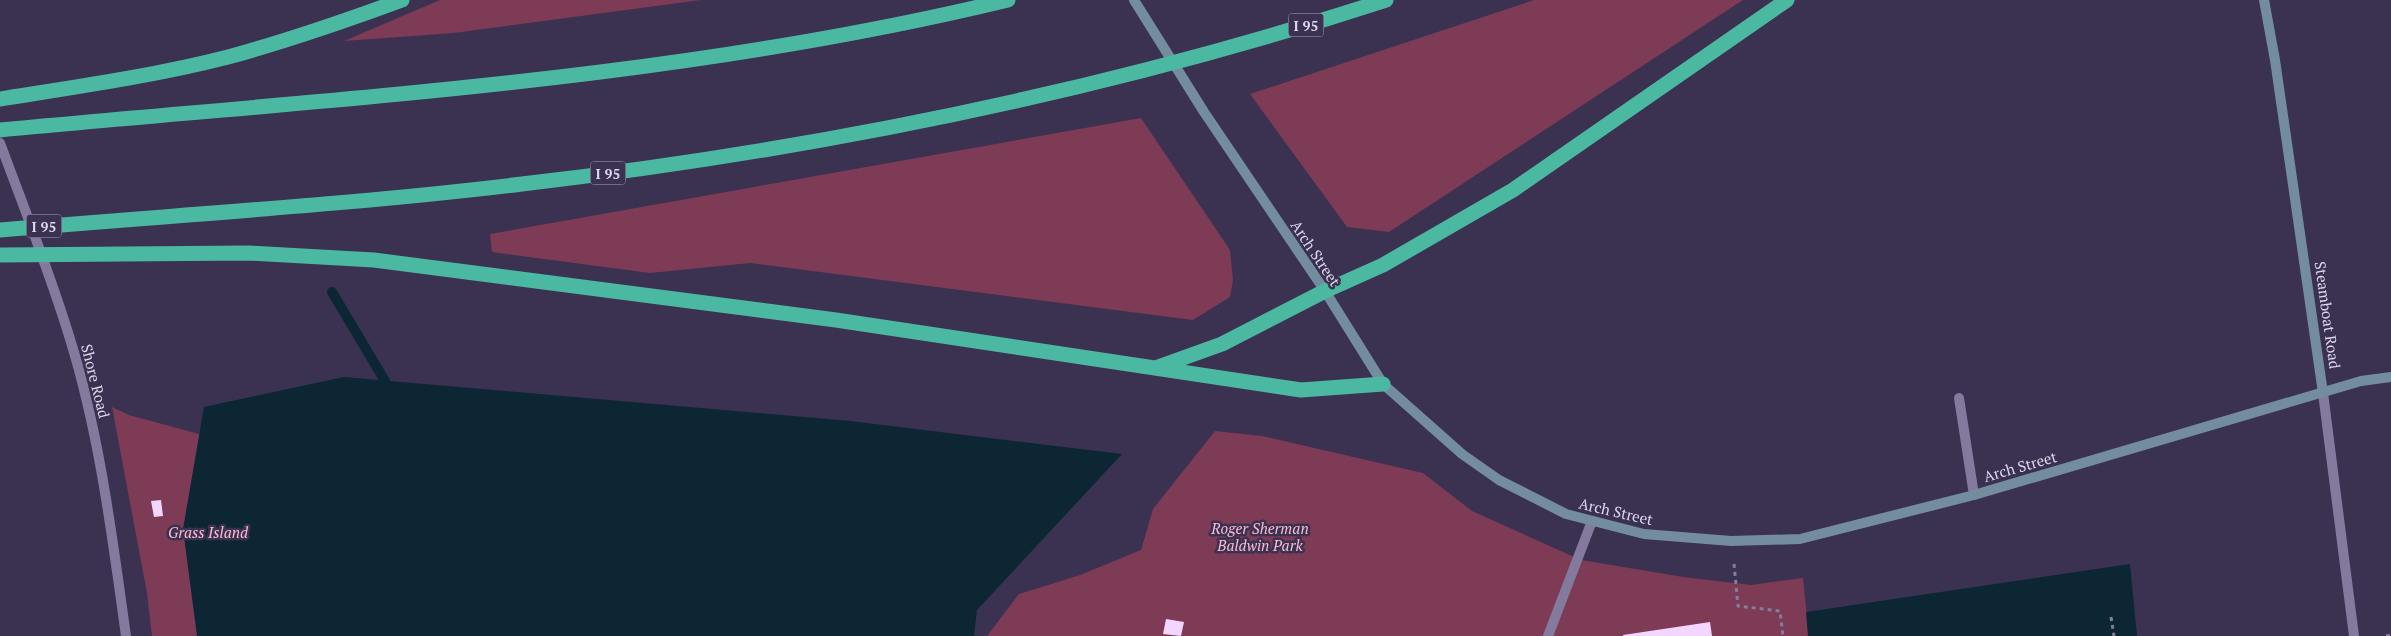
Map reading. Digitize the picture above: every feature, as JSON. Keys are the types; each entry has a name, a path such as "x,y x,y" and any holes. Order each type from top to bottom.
{"highway":[{"path":"0,99 41,93 228,57 295,37 402,0"},
{"path":"0,130 402,94 615,70 748,52 856,32 1008,0"},
{"name":"I 95","path":"0,230 400,196 642,169 884,128 1005,103 1226,48 1386,0"},
{"path":"1157,367 1222,344 1325,291 1383,265 1512,190 1787,0"},
{"path":"0,256 100,254 312,255 412,264 807,316 1301,390 1383,384"}],"main road":[{"name":"Arch Street","path":"1134,0 1246,176 1325,291 1383,384 1462,454 1499,480 1566,514 1644,534 1731,541 1800,539 1974,495 2361,381 2391,377"},
{"name":"Steamboat Road","path":"2264,0 2277,70 2323,393"}],"street":[{"name":"Shore Road","path":"0,144 62,312 89,410 107,496 126,636"},
{"name":"Steamboat Road","path":"2323,393 2354,636"},
{"path":"1959,398 1974,495"},
{"path":"1548,636 1592,521"}],"path":[{"path":"1731,541 1738,606 1780,611 1783,636"},
{"path":"2110,617 2114,636"},
{"path":"2386,636 2391,635"}],"green space":[{"path":"440,0 701,0 454,33 344,41"},
{"path":"1534,0 1743,0 1389,232 1347,227 1250,94"},
{"path":"1141,118 1230,250 1233,280 1230,297 1193,320 750,263 650,273 492,252 490,234"},
{"name":"Grass Island","path":"112,407 129,415 221,440 254,636 152,636 147,593"},
{"name":"Roger Sherman Baldwin Park","path":"1215,431 1262,436 1423,473 1472,511 1581,560 1683,577 1751,585 1803,578 1809,636 987,636 1019,594 1080,575 1141,550 1153,509"}],"water":[{"path":"344,377 850,421 1122,454 977,610 974,636 197,636 183,529 204,407"},
{"path":"2130,564 2137,636 1808,636 1806,612"}],"building":[{"path":"161,500 163,516 154,517 151,501"},
{"path":"1166,619 1184,622 1181,636 1163,634"},
{"path":"1710,622 1712,636 1623,636 1623,635"}],"waterway":[{"path":"332,292 385,381"}]}
